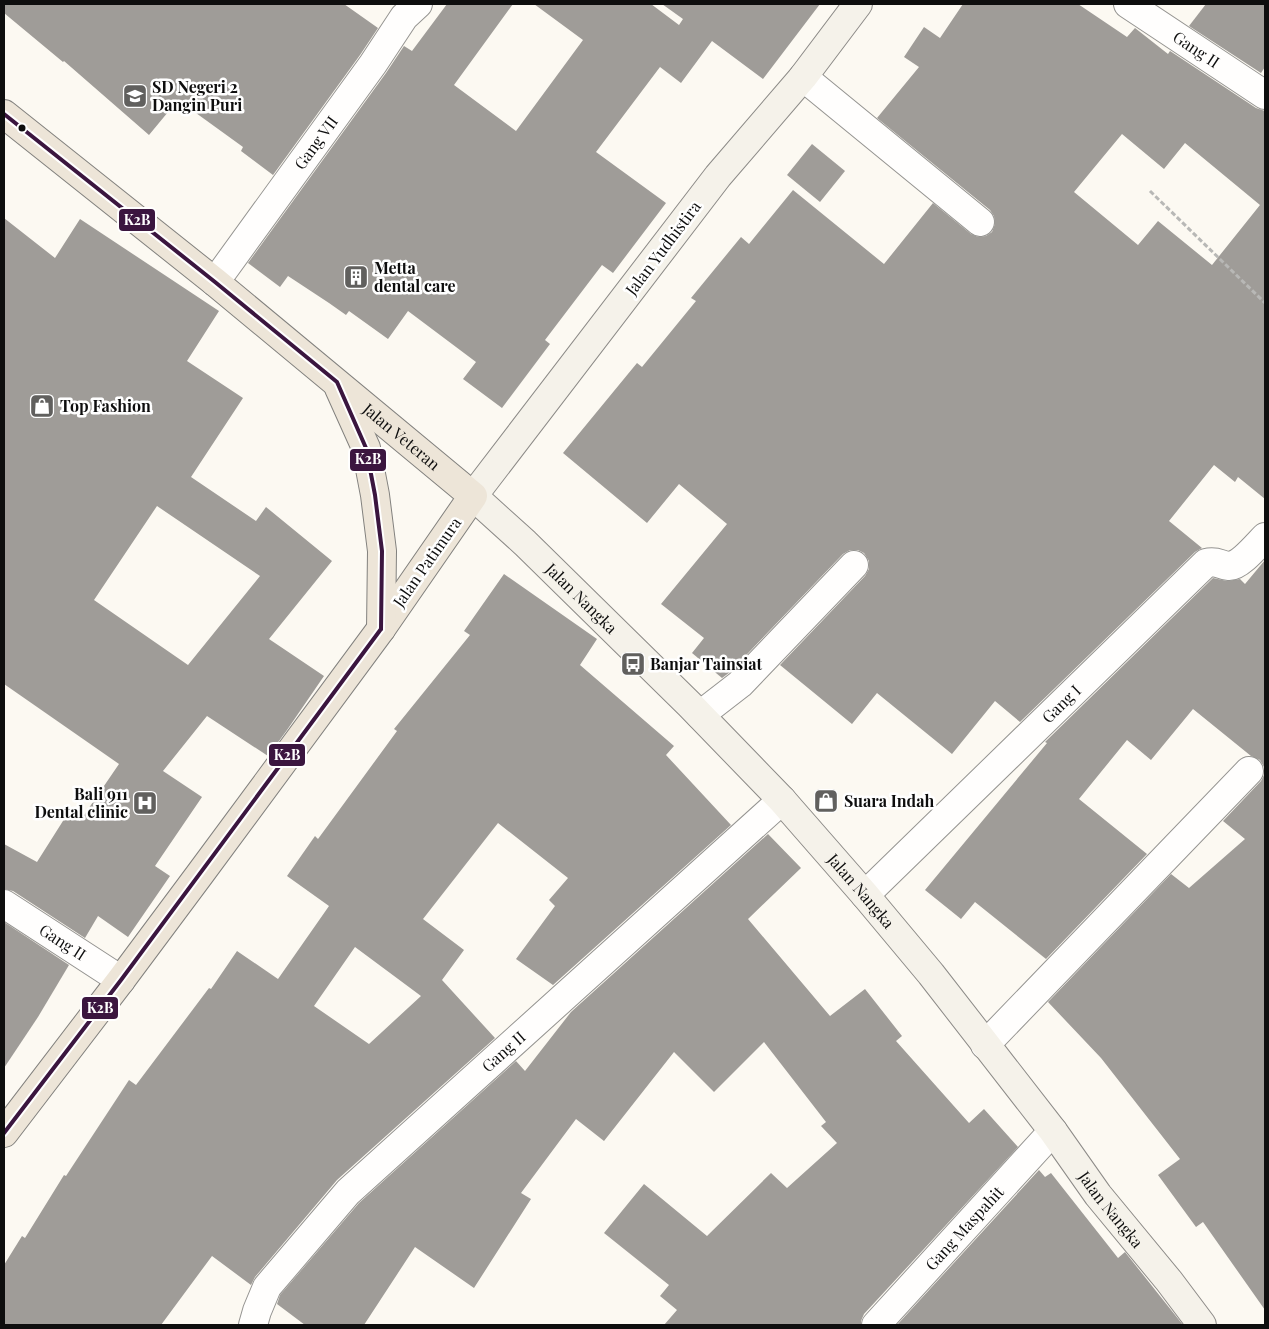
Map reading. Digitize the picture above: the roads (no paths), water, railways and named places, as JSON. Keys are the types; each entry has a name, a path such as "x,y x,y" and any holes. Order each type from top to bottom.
{"main road":[{"name":"Jalan Yudhistira","path":"473,496 718,176 803,77 858,4"},
{"name":"Jalan Veteran","path":"4,114 215,282 473,496"},
{"path":"336,382 366,448 375,495 382,551 381,629"},
{"name":"Jalan Patimura","path":"4,1133 121,980 381,629 473,496"},
{"name":"Jalan Nangka","path":"473,496 525,543 782,800 931,974 1053,1132 1098,1195 1169,1281 1202,1325"}],"street":[{"name":"Gang VII","path":"215,282 373,64 404,17 418,4"},
{"name":"Gang II","path":"1128,4 1265,95"},
{"path":"803,77 980,222"},
{"name":"Gang I","path":"865,895 1206,563 1212,561 1230,567 1235,565 1265,537"},
{"path":"700,716 740,684 854,565"},
{"path":"985,1045 1249,770"},
{"name":"Gang II","path":"253,1325 267,1287 348,1192 782,800"},
{"name":"Gang II","path":"4,904 121,980"},
{"name":"Gang Maspahit","path":"876,1325 1053,1132"}],"place":[{"name":"SD Negeri 2 Dangin Puri","path":"135,96"},
{"name":"Metta dental care","path":"356,277"},
{"name":"Top Fashion","path":"42,406"},
{"name":"Banjar Tainsiat","path":"633,664"},
{"name":"Suara Indah","path":"826,801"},
{"name":"Bali 911 Dental clinic","path":"145,803"}]}
